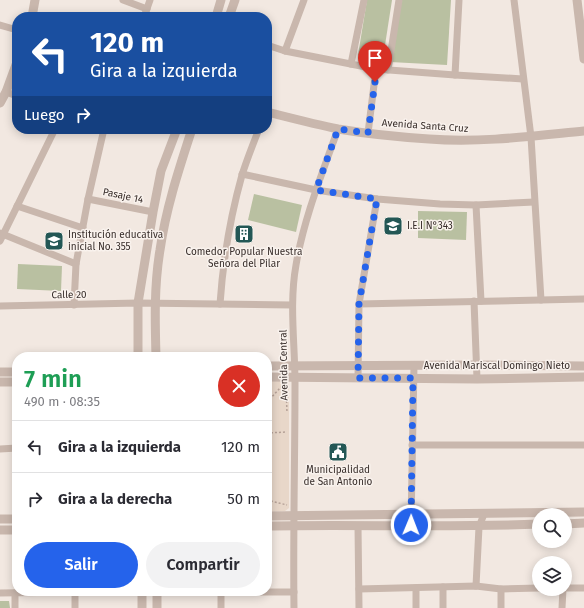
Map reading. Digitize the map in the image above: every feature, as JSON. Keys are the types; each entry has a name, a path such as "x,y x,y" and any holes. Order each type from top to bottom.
{"street":[{"path":"33,12 35,0"},
{"path":"123,0 147,9"},
{"path":"146,12 150,0"},
{"path":"217,12 221,0"},
{"path":"231,12 235,0"},
{"path":"285,51 304,0"},
{"path":"351,64 364,0"},
{"path":"388,70 399,0"},
{"path":"455,76 459,0"},
{"path":"514,0 531,137 541,300"},
{"path":"577,0 581,14 584,59"},
{"path":"0,25 12,29"},
{"path":"272,47 285,51 376,69 455,76 524,79"},
{"path":"368,133 376,69"},
{"path":"0,103 12,76"},
{"path":"6,92 12,94"},
{"name":"Avenida Santa Cruz","path":"272,113 338,129 437,140 476,140 531,137 584,131"},
{"name":"Avenida Central","path":"294,608 295,377 292,305 296,266 304,228 338,129"},
{"path":"53,134 1,236 76,264"},
{"path":"74,306 76,264 88,199 103,134"},
{"path":"138,352 138,303 153,212 161,171 174,134"},
{"path":"156,352 155,304 160,250 172,191 190,134"},
{"path":"220,304 222,271 227,236 242,174 257,134"},
{"path":"242,174 316,190 377,199 476,205 534,202"},
{"name":"Pasaje 14","path":"88,199 153,212"},
{"path":"358,378 359,304 377,199"},
{"path":"476,205 478,301 477,379"},
{"path":"17,206 83,228"},
{"path":"359,304 584,300"},
{"name":"Calle 20","path":"0,306 74,306 138,303 292,305"},
{"path":"411,525 414,365"},
{"name":"Avenida Mariscal Domingo Nieto","path":"272,366 584,366"},
{"path":"386,378 387,366"},
{"path":"0,372 12,372"},
{"name":"Avenida Mariscal Domingo Nieto","path":"272,377 477,379 584,377"},
{"path":"0,382 12,382"},
{"path":"412,445 584,444"},
{"path":"0,449 12,448"},
{"path":"272,516 584,512"},
{"path":"476,586 479,527 484,514"},
{"path":"0,519 12,519"},
{"path":"572,524 584,523"},
{"path":"272,526 411,525 479,527 532,524"},
{"path":"358,526 359,608"},
{"path":"0,530 12,530"},
{"path":"359,589 476,586 501,589 532,588"},
{"path":"443,587 443,608"},
{"path":"416,588 416,608"},
{"path":"572,588 584,588"},
{"path":"501,589 501,608"},
{"path":"272,592 294,592"},
{"path":"0,593 12,593"},
{"path":"15,596 15,608"},
{"path":"75,596 75,608"},
{"path":"142,596 142,608"},
{"path":"157,596 157,608"},
{"path":"221,596 221,608"},
{"path":"562,608 563,596"}],"path":[{"path":"272,396 284,383 286,385 287,416"},
{"path":"272,433 287,432"},
{"path":"272,501 287,505"}],"green space":[{"path":"367,0 392,0 383,58 358,55"},
{"path":"399,0 451,0 447,65 390,62"},
{"path":"254,194 302,205 296,232 248,220"},
{"path":"418,211 467,212 466,240 418,238"},
{"path":"18,264 62,266 61,291 17,289"},
{"path":"0,601 9,601 10,608 0,608"}],"shaded area":[{"path":"272,376 283,376 289,383 289,508 285,511 272,512"}],"place":[{"name":"I.E.I N°343","path":"393,226"},
{"name":"Comedor Popular Nuestra Señora del Pilar","path":"244,234"},
{"name":"Institución educativa inicial No. 355","path":"54,241"},
{"name":"Municipalidad de San Antonio","path":"338,452"}],"route":[{"path":"375,82 368,133 338,129 316,190 377,199 359,304 358,378 413,378 411,525"}]}
